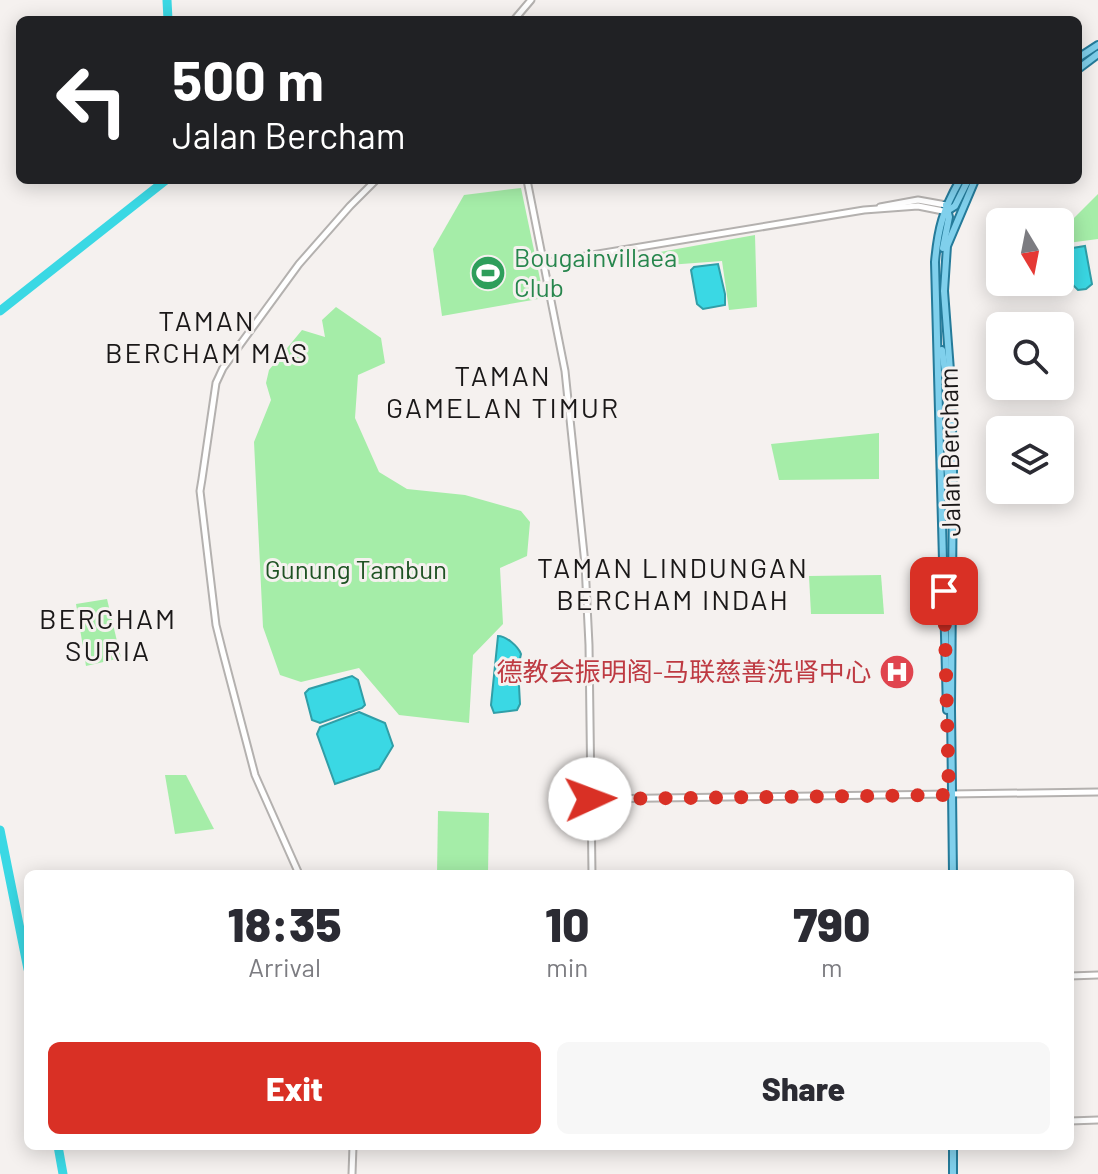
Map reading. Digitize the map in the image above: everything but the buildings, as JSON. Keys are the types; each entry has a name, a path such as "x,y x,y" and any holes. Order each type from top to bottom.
{"main road":[{"name":"Jalan Bercham","path":"951,870 935,262 938,231 958,184"},
{"path":"945,263 946,209 957,203 966,184"},
{"name":"Jalan Bercham","path":"950,795 951,384 946,336 945,263 952,231 973,184"},
{"path":"937,335 946,378 951,384"},
{"path":"942,460 947,466 952,515"},
{"path":"955,1150 955,1174"}],"street":[{"path":"517,16 531,0"},
{"path":"297,870 255,775 216,625 200,491 216,383 235,349 284,283 372,184"},
{"path":"528,184 565,371 587,579 592,870"},
{"path":"543,263 802,218 879,208 918,206 946,209"},
{"path":"590,799 1098,792"},
{"path":"1074,976 1098,975"},
{"path":"1074,1121 1096,1120"},
{"path":"352,1174 353,1150"}],"green space":[{"name":"Bougainvillaea Club","path":"521,188 544,298 442,316 433,249 464,195"},
{"path":"1098,194 1098,239 1074,242 1074,218"},
{"path":"755,235 757,307 729,310 722,261 668,265 660,252"},
{"name":"Gunung Tambun","path":"336,307 381,338 385,363 358,375 355,418 379,472 407,489 465,495 521,511 530,522 527,556 500,568 503,624 473,655 469,723 399,715 359,668 301,682 280,675 263,627 254,442 271,400 266,383 269,370 302,330 325,337 322,320"},
{"path":"879,433 879,479 779,480 771,444"},
{"path":"881,575 884,614 811,614 809,576"},
{"path":"107,599 121,658 86,666 76,604"},
{"path":"165,775 186,775 214,829 175,834"},
{"path":"438,811 489,813 488,870 437,870"}],"water":[{"path":"1085,246 1092,284 1086,289 1078,290 1074,286 1074,248"},
{"path":"718,264 725,305 703,309 697,304 691,270"},
{"path":"498,636 511,642 521,654 518,667 520,704 517,710 494,713 491,705"},
{"path":"352,676 358,680 365,705 320,723 312,720 305,693 309,689"},
{"path":"359,712 385,723 393,746 379,769 335,784 317,734 320,727"}],"waterway":[{"path":"167,0 168,16"},
{"path":"0,311 161,184"},
{"path":"0,830 24,949"},
{"path":"59,1150 63,1174"}],"place":[{"name":"Bougainvillaea Club","path":"488,273"},
{"name":"德教会振明阁-马联慈善洗肾中心","path":"897,672"}],"district":[{"name":"TAMAN BERCHAM MAS","path":"207,337"},
{"name":"TAMAN GAMELAN TIMUR","path":"503,392"},
{"name":"TAMAN LINDUNGAN BERCHAM INDAH","path":"673,584"},
{"name":"BERCHAM SURIA","path":"108,635"}],"route":[{"path":"590,799 949,795 944,591"}]}
